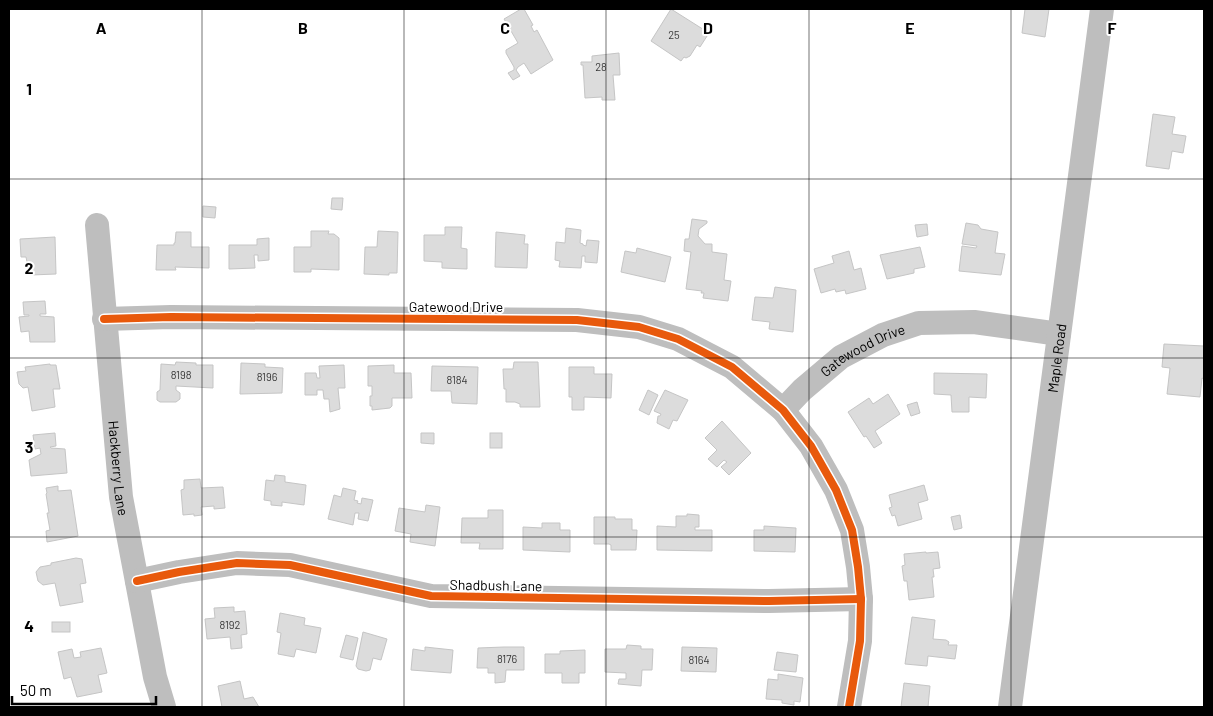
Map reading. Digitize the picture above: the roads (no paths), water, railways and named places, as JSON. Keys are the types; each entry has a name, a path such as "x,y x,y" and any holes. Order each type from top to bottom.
{"street":[{"name":"Maple Road","path":"1010,707 1102,9"},
{"name":"Hackberry Lane","path":"97,225 121,498 155,677 164,707"},
{"name":"Gatewood Drive","path":"104,320 181,317 577,320 639,327 678,339 732,367 783,410 802,390 841,357 883,335 919,323 974,322 1060,334"},
{"path":"783,410 811,446 836,490 852,530 861,599 860,641 849,707"},
{"name":"Shadbush Lane","path":"137,581 237,563 290,565 431,596 769,601 861,599"}]}
